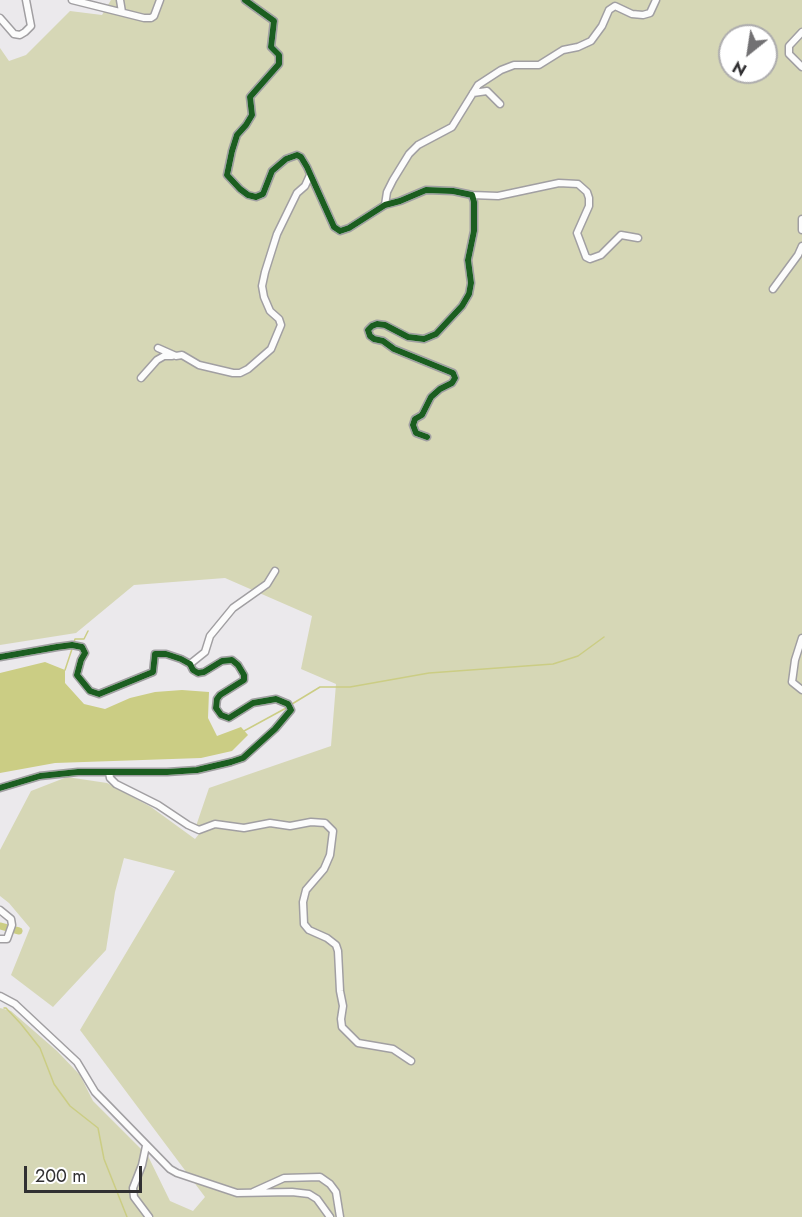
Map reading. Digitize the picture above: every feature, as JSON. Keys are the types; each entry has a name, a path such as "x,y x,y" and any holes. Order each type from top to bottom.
{"street":[{"path":"0,18 14,34 20,35 25,32 31,26 26,0"},
{"path":"72,0 144,18 154,16 160,0"},
{"path":"120,0 122,12"},
{"path":"245,0 274,21 271,46 279,55 279,64 275,70 260,83 250,97 252,115 237,135 227,175 248,195 256,197 263,194 272,171 286,159 297,155 301,158 334,227 340,231 349,228 386,205 426,190 498,196 559,183 578,184 588,192 589,198 577,233 586,257 590,259 601,255 621,235 638,238"},
{"path":"386,205 387,192 410,154 418,145 452,127 478,85 501,70 514,65 539,65 564,50 591,41 602,26 609,10 615,6 632,14 643,15 650,13 656,0"},
{"path":"802,32 789,46 789,54 802,67"},
{"path":"472,93 487,92 500,104"},
{"path":"141,378 157,360 164,356 182,355 199,365 220,371 240,373 271,349 281,325 279,319 270,312 264,297 262,286 265,272 277,234 297,193 305,186 310,176"},
{"path":"427,437 416,433 413,425 415,419 422,415 431,397 452,383 455,378 453,373 374,339 370,336 369,330 377,324 385,325 408,337 424,339 436,334 462,306 469,294 471,283 468,260 474,231 472,195"},
{"path":"802,219 802,230"},
{"path":"773,289 802,246"},
{"path":"158,348 176,356"},
{"path":"190,664 205,652 210,636 233,608 267,584 275,571"},
{"path":"802,638 795,660 792,682 802,690"},
{"path":"0,657 72,645 82,648 85,653 77,675 90,691 99,694 153,672 155,654 166,654 190,664 198,673 226,660 232,660 238,665 244,675 244,680 220,695 216,705 218,712 224,718 229,718 262,700 279,700 288,704 291,710 275,729 243,758 231,762 186,771 78,772 40,777 0,788"},
{"path":"109,772 110,778 116,784 158,805 199,830 215,824 244,828 270,823 290,826 311,822 325,823 333,831 330,855 324,869 306,890 303,902 306,928 336,945 343,1006 342,1027 358,1043 393,1049 411,1061"},
{"path":"0,910 11,919 12,925 7,939 0,939"},
{"path":"0,996 15,1004 78,1062 95,1092 165,1165 177,1173 237,1193 309,1194 317,1199 330,1217"},
{"path":"146,1146 134,1188 134,1197 149,1217"},
{"path":"252,1192 284,1178 320,1177 336,1192 340,1217"}],"shaded area":[{"path":"111,0 802,0 802,1217 0,1217 0,1008 11,1011 57,1051 80,1075 93,1101 148,1156 170,1201 193,1211 205,1197 80,1030 175,871 124,858 115,892 106,950 53,1007 11,975 30,928 0,896 0,850 31,791 67,777 107,783 151,807 195,839 199,834 195,829 209,788 331,746 336,684 301,669 312,616 225,578 134,585 76,633 0,645 0,48 9,61 26,55 70,11 102,15"},
{"path":"45,662 65,670 65,683 84,704 105,709 130,698 155,692 182,690 209,692 208,718 217,736 241,727 248,735 232,751 201,758 55,763 0,773 0,673"}],"waterway":[{"path":"74,642 75,639 84,639 88,631"},
{"path":"292,704 320,687 350,687 429,673 553,664 578,656 604,637"},
{"path":"65,670 72,649"},
{"path":"244,731 288,707"},
{"path":"0,926 19,931"},
{"path":"4,1008 21,1024 40,1048 54,1084 70,1106 98,1128 104,1159 127,1217"}],"cycle path":[{"path":"245,0 274,21 271,47 279,55 279,64 250,97 252,115 237,135 232,151 227,175 240,189 256,197 263,194 272,171 286,159 297,155 307,167 334,227 340,231 349,228 385,205 426,190 453,191 472,195 474,231 468,260 471,283 469,294 462,306 436,334 424,339 408,337 385,325 377,324 368,330 374,339 453,373 455,378 452,383 431,397 422,415 415,419 413,425 416,433 427,437"},
{"path":"0,657 72,645 82,647 85,653 77,675 90,691 99,694 153,672 155,654 166,654 181,659 190,664 198,673 222,661 232,660 238,665 244,675 244,680 217,699 216,708 221,715 229,718 253,703 276,699 288,704 291,710 275,729 243,758 231,762 197,770 78,772 40,776 0,788"}]}
